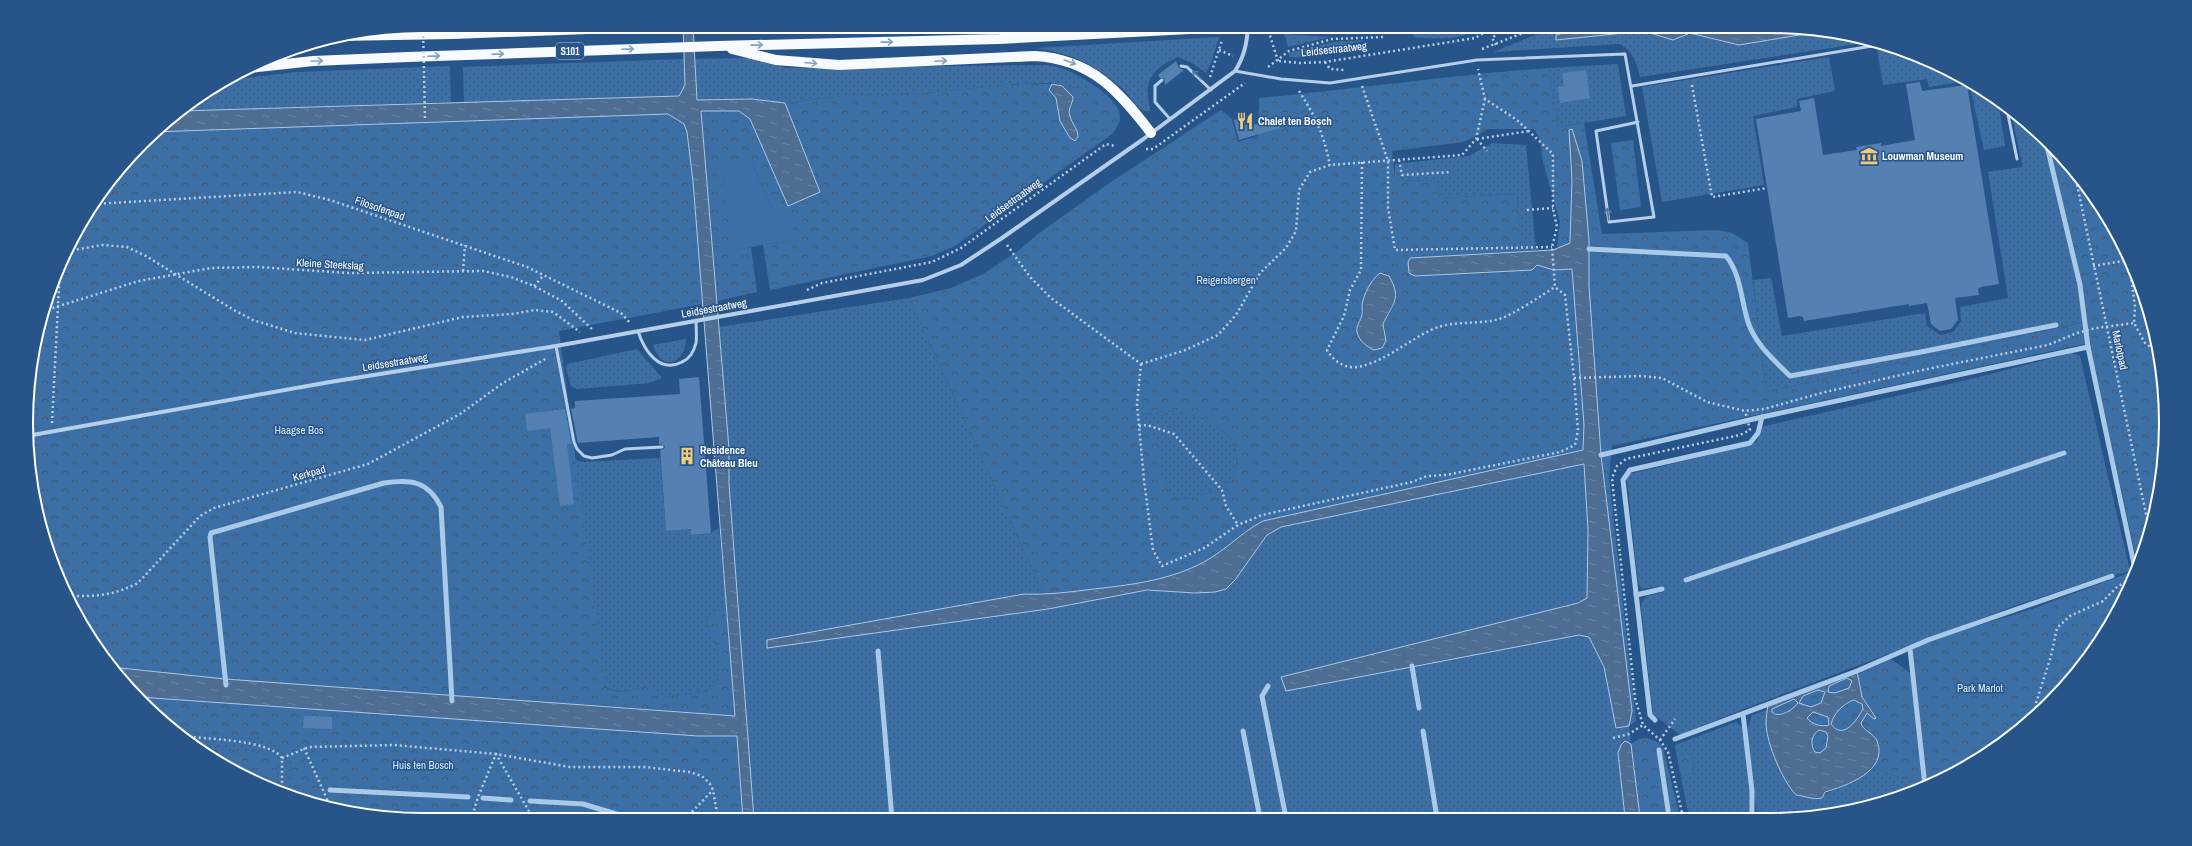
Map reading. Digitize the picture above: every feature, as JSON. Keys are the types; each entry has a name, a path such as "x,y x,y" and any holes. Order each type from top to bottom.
{"main road":[{"name":"S101","path":"266,66 321,61 681,47 999,39 1113,33"},
{"path":"718,46 776,60 839,65 1035,56 1055,57 1084,68 1116,90 1151,133"}],"street":[{"name":"Leidsestraatweg","path":"33,435 330,382 556,346 923,280 961,265 1002,238 1170,120 1209,88 1235,72 1242,61 1247,45 1248,33"}],"lane":[{"path":"1632,86 1871,46"},
{"path":"1235,72 1257,74 1281,79 1330,83 1477,60 1625,54 1632,86 1654,217 1609,222 1596,131 1638,122"},
{"path":"1180,66 1187,67 1209,88"},
{"path":"1162,80 1156,86 1155,102 1170,120"},
{"path":"2008,116 2017,159"},
{"path":"638,331 645,349 655,360 663,364 678,364 686,360 692,354 696,343 696,320"},
{"path":"556,346 574,442 577,449 584,456 602,458 625,449 662,447"}],"path":[{"path":"423,33 425,120"},
{"path":"1209,88 1225,33"},
{"path":"1269,33 1278,61 1289,51 1332,39 1384,37"},
{"name":"Leidsestraatweg","path":"1278,61 1300,63 1325,62 1475,38 1484,33"},
{"path":"1497,33 1492,38 1496,45 1524,33"},
{"path":"1141,364 1183,352 1218,335 1236,315 1260,273 1286,248 1296,231 1299,190 1310,172 1330,165 1462,155 1476,139 1485,99 1477,60"},
{"name":"Leidsestraatweg","path":"801,292 822,283 932,262 961,248 1106,144 1128,149 1153,149 1257,74"},
{"path":"1691,77 1712,197 1767,188"},
{"path":"1359,78 1388,161 1388,208 1395,250 1552,247"},
{"path":"1299,91 1316,117 1324,138 1330,165"},
{"path":"1141,364 1137,404 1139,426 1153,550 1162,566 1204,548 1238,525 1262,515 1412,482 1427,476 1446,475 1560,452 1574,445 1578,431 1565,295 1555,287 1554,250 1552,247 1557,227 1553,208 1553,154 1517,120 1485,99"},
{"path":"1476,139 1530,131"},
{"path":"1476,139 1487,151"},
{"path":"1399,160 1402,175 1451,172"},
{"path":"1362,162 1361,270 1350,290 1344,316 1327,350 1332,358 1342,365 1355,367 1374,362 1434,329 1464,322 1500,318 1555,287"},
{"name":"Marlotpad","path":"2077,185 2147,520"},
{"name":"Filosofenpad","path":"101,204 297,192 330,200 527,267 621,312 638,331"},
{"path":"1527,210 1553,208"},
{"path":"1002,238 1030,277 1051,298 1141,364"},
{"path":"74,250 103,245 127,247 146,256 253,320 298,334 365,340 463,317 512,314 544,310 553,312 590,339"},
{"path":"463,271 465,245"},
{"path":"2093,266 2123,261"},
{"name":"Kleine Steekslag","path":"50,309 139,281 211,268 258,267 363,274 483,271 511,277 534,286 562,301 600,337"},
{"path":"534,286 544,275"},
{"path":"2132,281 2135,308 2134,323 2145,343 2152,349"},
{"path":"51,431 59,286"},
{"path":"1574,378 1642,376 1662,378 1707,402 1745,410 1764,409 1825,392 1932,368 2048,345 2077,333 2096,328 2134,323"},
{"name":"Kerkpad","path":"73,595 103,596 129,588 138,583 200,516 214,508 368,464 460,414 503,383 545,360 556,346"},
{"path":"1682,813 1668,752 1660,740 1643,725 1635,698 1612,478 1617,466 1626,459 1740,435 1750,430 1745,410"},
{"path":"1139,426 1147,425 1174,434 1222,490 1226,506 1238,525"},
{"path":"2036,707 2051,656 2057,628 2070,616 2104,601 2118,586 2124,583"},
{"path":"1660,740 1675,719"},
{"path":"1613,738 1629,734 1643,725"},
{"path":"193,738 262,745 277,751 282,758 282,786"},
{"path":"282,758 304,748 386,744 496,754 570,767 645,767 689,772 706,779 713,790 717,813"},
{"path":"304,748 328,801"},
{"path":"496,754 530,813"},
{"path":"473,813 478,794 496,754"},
{"path":"691,813 713,790"}],"green space":[{"path":"1414,33 1471,33 1441,39 1414,37"},
{"path":"1540,33 1563,33 1556,35 1556,40 1625,33 1651,33 1673,40 1690,33 1739,45 1802,35 1820,36 1860,44 1640,77 1634,58 1628,50 1619,44 1493,52"},
{"path":"1284,34 1329,37 1288,47"},
{"path":"1219,37 1211,63 1206,73 1194,64 1178,57 1161,66 1155,72 1148,84 1148,101 1151,111 1142,110 1139,108 1124,90 1093,67 1062,53 1036,48"},
{"path":"1365,40 1306,57 1290,57 1289,53 1334,42"},
{"path":"1877,49 1918,63 1959,82 1929,87 1927,79 1883,85"},
{"path":"1829,57 1835,91 1797,99 1797,107 1753,116 1764,185 1662,202 1642,87"},
{"path":"754,58 772,62 785,68 1048,65 1062,68 1098,88 1063,87 1055,83 1022,83 926,93 853,95 785,103 752,99 697,100 694,59"},
{"path":"684,59 685,85 679,96 464,102 463,67"},
{"path":"1618,64 1626,116 1558,127 1549,68"},
{"path":"450,66 451,102 190,111 206,99 240,79 296,72"},
{"name":"Reigersbergen","path":"1549,68 1558,127 1584,123 1602,234 1718,230 1732,233 1748,243 1766,389 1770,391 2085,322 2047,149 2078,186 2107,228 2129,274 2146,322 2152,347 2158,397 2158,449 2152,499 2146,524 2135,555 2089,343 1612,446 1609,477 1636,721 1629,726 1632,711 1601,455 1589,286 1589,240 1582,161 1572,130 1569,130 1572,180 1571,243 1565,247 1557,247 1560,222 1543,162 1540,140 1534,129 1489,129 1464,142 1392,151 1395,178 1400,181 1438,180 1440,198 1517,194 1521,251 1410,258 1408,262 1409,273 1415,276 1532,270 1537,265 1554,270 1572,269 1584,425 1584,450 1263,521 1246,531 1223,550 1206,561 1179,573 1141,583 1044,595 909,298 951,288 983,274 1018,251 1038,234 1108,184 1221,110 1232,119 1238,142 1258,136 1259,98 1440,78","holes":["1370,284 1394,306 1383,324 1386,332 1374,350 1368,347 1362,339 1360,331 1364,300","1165,411 1189,414 1214,425 1225,433 1232,442 1236,454 1236,467 1227,486 1222,490 1188,498 1179,498 1170,494 1160,470 1160,453 1157,441 1143,429 1142,415"]},
{"path":"1022,83 1052,84 1049,89 1056,98 1060,121 1073,141 1078,135 1069,110 1073,97 1063,87 1098,88 1118,108 1120,120 1112,134 955,246 932,256 770,290 763,245 795,239 773,210 750,159 731,251 751,247 757,292 717,301 701,111 739,111 750,119 788,206 800,145 785,103 853,95 926,93"},
{"path":"1971,89 1999,109 2005,146 1984,150"},
{"name":"Haagse Bos","path":"692,94 702,304 559,331 605,687 621,692 648,685 666,697 710,691 717,678 719,666 717,647 707,624 708,618 726,605 735,716 703,715 699,713 608,706 135,685 99,640 85,618 73,595 54,548 46,524 36,474 33,423 34,397 40,347 46,322 73,251 85,228 114,186 147,147 176,122"},
{"path":"2012,119 2052,155 2088,321 1770,391 1766,389 1753,280 1771,278 1782,336 1925,313 1927,326 1940,335 1953,332 1961,321 1960,307 2008,298 1988,172 2023,167"},
{"path":"1633,140 1641,207 1620,210 1611,143"},
{"path":"1492,143 1526,145 1536,250 1521,251 1517,194 1440,198 1438,180 1400,181 1395,178 1395,164 1469,156"},
{"path":"750,159 773,210 781,209 790,214 795,239 731,251 722,164"},
{"path":"909,298 1044,595 1024,594 864,623 767,647 1048,609 1147,590 1195,593 1226,589 1235,580 1267,535 1281,527 1584,464 1588,530 1587,598 1578,603 1282,677 1287,691 1579,635 1589,637 1604,667 1616,727 1629,726 1631,744 1625,741 1618,753 1625,813 423,813 372,810 322,800 251,773 206,747 166,716 140,691 610,725 748,732 729,484 729,449 719,327"},
{"path":"686,339 685,348 682,354 672,362 667,362 661,359 653,345"},
{"path":"637,349 662,378 649,383 577,389 571,386 566,368 567,364"},
{"path":"2072,353 2080,356 2129,571 2115,575 2113,573 2011,607 1736,712 1680,735 1653,714 1641,605 1646,596 1664,592 1663,586 1642,589 1638,583 1627,479 1630,474 1751,445 1757,441 1761,427 1967,380"},
{"path":"1165,411 1189,414 1202,419 1225,433 1232,442 1236,454 1236,467 1227,486 1222,490 1188,498 1179,498 1170,494 1160,470 1160,453 1157,441 1143,429 1142,415"},
{"path":"660,458 666,531 691,529 692,535 711,533 719,528 726,605 708,618 707,624 717,647 719,666 717,678 710,691 666,697 648,685 630,690 619,691 601,684 569,459 584,462"},
{"name":"Park Marlot","path":"2129,573 2107,618 2093,640 2045,699 1986,747 1964,761 1925,780 1911,651 1928,641 2032,609"},
{"path":"1891,659 1912,674 1924,780 1900,778 1873,767 1877,759 1867,729 1860,725 1867,713 1874,719 1876,718 1862,697 1858,674"},
{"path":"1847,678 1852,681 1849,688 1835,693 1828,692 1829,686"},
{"path":"1818,690 1823,690 1825,695 1818,705 1807,707 1799,703 1803,696"},
{"name":"Huis ten Bosch","path":"146,698 698,736 737,736 743,813 423,813 372,810 322,800 291,789 292,763 288,753 279,744 256,737 186,732"},
{"path":"1794,699 1798,703 1796,706 1784,713 1773,715 1772,709"},
{"path":"1854,700 1862,704 1863,709 1860,714 1845,730 1836,729 1831,724 1834,716 1843,706"},
{"path":"1767,710 1768,733 1774,755 1784,776 1796,795 1809,797 1818,796 1835,790 1852,782 1873,767 1900,778 1923,781 1870,800 1845,806 1795,812 1757,813 1747,730 1752,715"},
{"path":"1813,712 1829,717 1829,725 1817,725 1809,721 1807,719"},
{"path":"1736,722 1743,728 1751,790 1750,813 1688,813 1681,777 1695,772 1690,753 1677,757 1675,745"},
{"path":"1819,730 1826,732 1828,736 1826,748 1820,753 1816,752 1812,743 1814,735"},
{"path":"1647,738 1659,743 1663,748 1679,813 1670,813 1661,750 1658,751 1666,813 1640,813 1631,744 1639,739"},
{"path":"207,748 260,752 269,755 277,763 276,784 228,761"},
{"path":"1690,753 1695,772 1681,777 1677,757"}],"water":[{"path":"683,33 693,33 697,100 752,99 785,103 820,192 788,206 750,119 739,111 701,111 729,449 729,484 754,813 743,813 737,736 698,736 146,698 120,668 225,679 735,716 693,181 687,132 684,124 668,114 164,132 190,111 679,96 685,85"},
{"path":"1563,33 1624,33 1556,40 1556,35"},
{"path":"1650,33 1690,33 1673,40"},
{"path":"1690,33 1802,35 1739,45"},
{"path":"1052,84 1062,86 1073,97 1069,113 1078,134 1075,141 1070,138 1060,121 1056,98 1049,90"},
{"path":"1572,129 1582,161 1589,240 1589,286 1601,455 1632,711 1629,726 1616,728 1604,667 1589,637 1579,635 1286,691 1281,677 1578,603 1587,598 1588,530 1584,464 1281,527 1267,535 1235,580 1226,589 1215,592 1195,593 1147,590 1048,609 767,648 767,640 1024,594 1050,594 1134,584 1160,579 1198,565 1207,560 1263,521 1583,450 1584,425 1572,269 1554,270 1537,265 1532,270 1415,276 1409,273 1408,262 1410,258 1553,250 1570,243 1572,180 1569,130"},
{"path":"1380,273 1389,276 1395,290 1395,301 1383,324 1386,341 1382,348 1374,350 1361,341 1357,328 1362,316 1362,305 1366,291"},
{"path":"1857,671 1862,697 1876,718 1874,719 1867,713 1861,723 1877,741 1879,752 1877,761 1863,776 1844,786 1825,792 1822,798 1796,795 1781,771 1772,751 1766,724 1768,705","holes":["1847,678 1852,681 1849,688 1835,693 1828,692 1829,686","1818,690 1825,692 1821,703 1811,707 1799,703 1803,696","1794,699 1798,703 1785,713 1778,715 1772,712 1772,709","1854,700 1862,704 1863,709 1853,723 1845,730 1836,729 1831,724 1834,716 1847,703","1813,712 1828,717 1829,725 1817,725 1807,718","1819,730 1826,732 1828,736 1826,748 1820,753 1815,752 1813,749 1812,740 1814,735"]},
{"path":"1625,741 1631,744 1640,813 1625,813 1618,753 1621,745"}],"building":[{"path":"1176,61 1179,68 1184,70 1165,85 1164,78 1160,78 1158,75"},
{"path":"1586,70 1590,98 1560,103 1558,87 1564,86 1562,73"},
{"path":"1920,82 1922,91 1965,85 1967,87 1999,284 1981,287 1978,289 1979,295 1955,298 1958,320 1951,329 1940,331 1931,324 1927,303 1909,306 1909,304 1804,321 1803,317 1800,316 1788,318 1756,119 1801,111 1799,101 1814,98 1823,155 1857,150 1856,147 1881,143 1881,146 1915,140 1906,84"},
{"path":"1249,116 1252,125 1278,121 1280,128 1239,140 1234,120"},
{"name":"Residence Château Bleu","path":"699,377 711,533 691,535 691,529 666,531 660,450 664,449 665,446 659,444 659,437 578,443 571,409 575,408 575,401 680,394 679,379"},
{"path":"565,409 571,444 567,444 574,504 560,506 550,428 527,431 525,414"},
{"path":"304,716 332,717 332,729 303,728"}],"waterway":[{"path":"2048,150 2080,285 2088,347 2133,561"},
{"path":"1589,249 1726,256 1738,279 1751,330 1760,345 1790,376 2056,325"},
{"path":"1601,455 1762,417 2088,347"},
{"path":"1655,720 1650,715 1623,480 1630,470 1750,443 1758,433 1762,417"},
{"path":"1686,580 2064,453"},
{"path":"226,685 210,537 211,533 384,483 402,481 418,484 424,487 436,498 441,507 452,701"},
{"path":"1675,739 1857,671 1928,640 2112,576"},
{"path":"1636,595 1662,589"},
{"path":"1910,649 1924,780"},
{"path":"878,651 892,813"},
{"path":"1412,666 1419,708"},
{"path":"1268,686 1262,696 1285,813"},
{"path":"1743,714 1752,791 1752,813"},
{"path":"1243,731 1259,813"},
{"path":"1423,731 1436,813"},
{"path":"1659,750 1668,813"},
{"path":"330,790 468,797"},
{"path":"483,798 511,800"},
{"path":"530,801 583,804 613,813"}],"place":[{"name":"Chalet ten Bosch","path":"1245,121"},
{"name":"Louwman Museum","path":"1869,156"},
{"name":"Residence Château Bleu","path":"687,456"}]}
